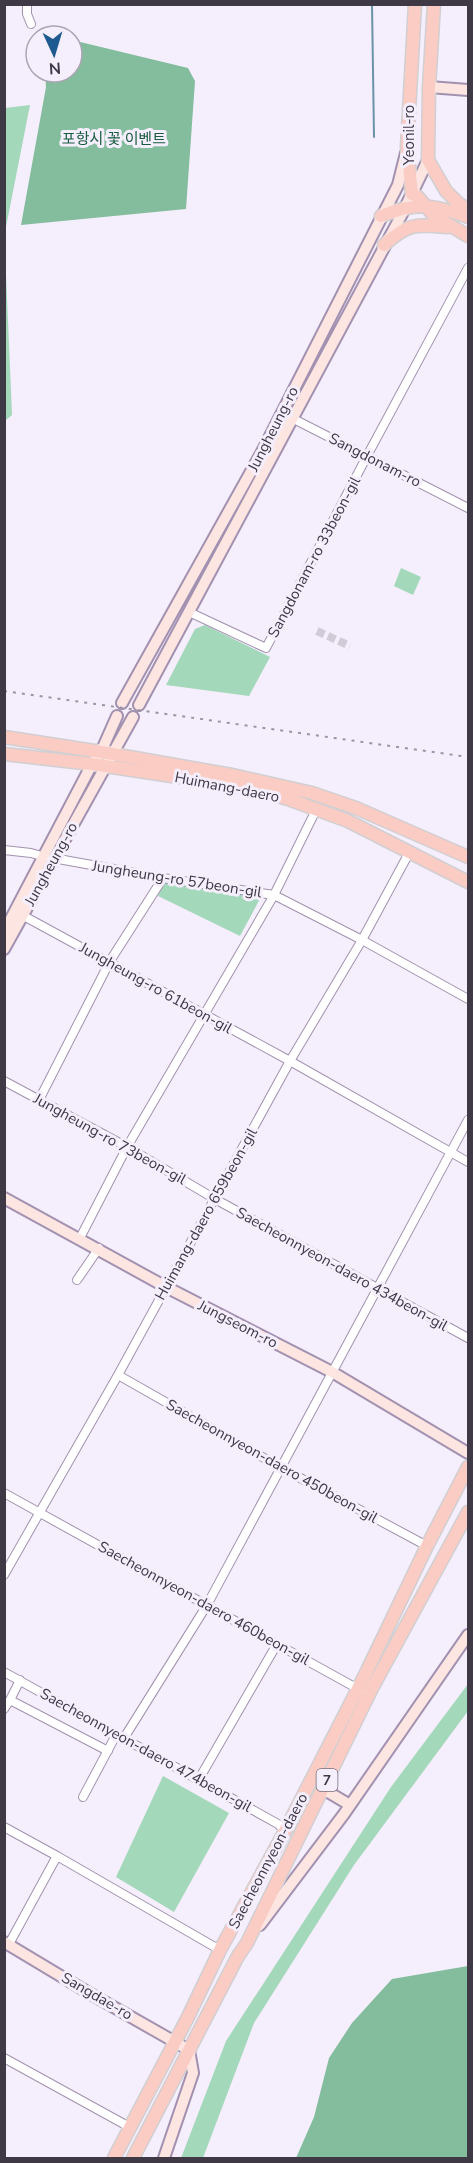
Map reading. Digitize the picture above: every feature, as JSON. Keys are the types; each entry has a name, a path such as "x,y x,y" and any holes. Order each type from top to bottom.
{"main road":[{"name":"Yeonil-ro","path":"412,194 407,147 415,4"},
{"name":"Yeonil-ro","path":"435,4 429,87 428,159 446,190 468,210"},
{"path":"429,87 468,90"},
{"name":"Jungheung-ro","path":"122,704 258,460 398,185 407,147"},
{"name":"Jungheung-ro","path":"139,705 412,194 428,159"},
{"path":"412,194 418,197 434,216 468,236"},
{"path":"381,216 405,207 426,206 444,208 468,217"},
{"path":"384,245 400,230 418,225 452,227"},
{"name":"Jungheung-ro","path":"4,932 106,767 107,753 117,716"},
{"name":"Jungheung-ro","path":"4,949 92,764 107,753 133,717"},
{"name":"Huimang-daero","path":"4,737 232,775 312,793 356,808 468,857"},
{"name":"Huimang-daero","path":"4,754 92,764 252,788 348,821 468,882"},
{"name":"Jungseom-ro","path":"4,1198 99,1248 166,1287 333,1372 468,1453"},
{"name":"Saecheonnyeon-daero","path":"114,2158 220,1950 285,1831 426,1546 468,1467"},
{"name":"Saecheonnyeon-daero","path":"133,2158 247,1943 368,1695 468,1512"},
{"name":"Saecheonnyeon-daero","path":"247,1943 350,1805 468,1635"},
{"path":"323,1790 350,1805"},
{"name":"Sangdae-ro","path":"7,1943 189,2050"},
{"path":"164,2158 193,2073 189,2050"}],"street":[{"path":"27,4 27,14 31,24"},
{"path":"367,456 468,268"},
{"name":"Sangdonam-ro","path":"282,413 468,508"},
{"name":"Sangdonam-ro 33beon-gil","path":"189,612 266,648 367,456"},
{"path":"80,1238 127,1146 274,895 316,810"},
{"name":"Jungheung-ro 57beon-gil","path":"4,850 274,895 362,940 468,999"},
{"name":"Huimang-daero 659beon-gil","path":"4,1575 118,1375 290,1061 362,940 409,853"},
{"path":"39,1100 110,961 163,878"},
{"name":"Jungheung-ro 61beon-gil","path":"22,915 110,961 468,1162"},
{"name":"Jungheung-ro 73beon-gil","path":"4,1081 127,1146 215,1199"},
{"path":"82,1797 108,1751 207,1605 468,1120"},
{"name":"Saecheonnyeon-daero 434beon-gil","path":"215,1199 468,1338"},
{"path":"77,1280 99,1248"},
{"name":"Saecheonnyeon-daero 450beon-gil","path":"118,1375 426,1546"},
{"name":"Saecheonnyeon-daero 460beon-gil","path":"4,1493 368,1695"},
{"path":"199,1779 277,1644"},
{"name":"Saecheonnyeon-daero 474beon-gil","path":"4,1672 199,1779 278,1824 285,1831"},
{"path":"4,1709 20,1680"},
{"path":"10,1700 108,1751"},
{"path":"4,1827 220,1950"},
{"path":"7,1943 57,1856"},
{"path":"4,2058 124,2124 130,2130"}],"green space":[{"name":"포항시 꽃 이벤트","path":"84,43 188,68 195,81 186,209 21,225 46,84 84,84"},
{"path":"30,105 7,222 5,232 5,108"},
{"path":"5,250 12,415 4,421"},
{"path":"401,568 421,577 413,595 394,586"},
{"path":"205,625 270,657 249,696 166,685 195,629"},
{"path":"164,882 262,895 240,936 158,896"},
{"path":"468,1684 468,1711 354,1865 254,2023 203,2158 181,2158 226,2041 391,1787"},
{"path":"163,1776 229,1813 174,1912 116,1877"},
{"path":"468,1966 468,2158 296,2158 314,2117 329,2058 352,2023 392,1979"}],"waterway":[{"path":"372,4 374,137"}],"tunnel":[{"path":"317,631 350,646"}],"railway":[{"path":"4,691 468,757"}]}
